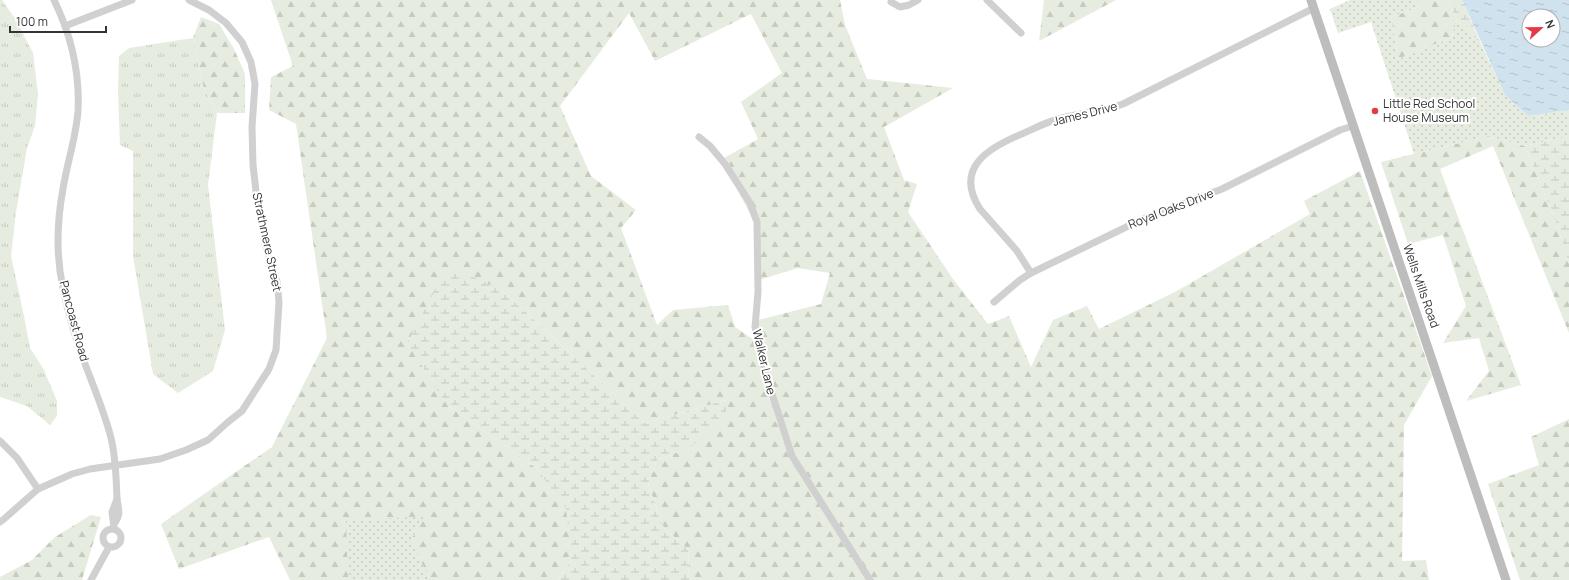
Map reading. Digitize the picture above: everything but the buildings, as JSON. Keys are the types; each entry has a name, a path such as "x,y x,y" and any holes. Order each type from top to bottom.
{"main road":[{"name":"Wells Mills Road","path":"1312,4 1506,580"}],"street":[{"name":"Pancoast Road","path":"54,0 72,44 78,81 78,112 74,139 63,188 59,221 59,255 63,287 74,329 111,438 115,466 117,499 120,513 114,527"},
{"path":"65,26 132,0"},
{"name":"Strathmere Street","path":"0,522 38,489 72,474 90,469 160,459 186,450 208,440 242,411 269,369 276,350 279,302 276,282 265,243 257,200 253,165 252,128 255,84 251,62 242,42 226,22 209,10 189,0"},
{"path":"891,2 900,7 910,5 918,0"},
{"path":"986,0 1021,33"},
{"name":"James Drive","path":"1031,273 1017,251 980,209 975,201 970,182 975,165 984,155 1001,142 1057,119 1103,111 1123,104 1312,4"},
{"name":"Royal Oaks Drive","path":"994,302 1020,280 1031,273 1144,218 1222,189 1334,133 1353,126"},
{"name":"Walker Lane","path":"699,137 710,146 725,164 750,203 758,222 758,292 755,327 766,375 792,456 870,580"},
{"path":"0,442 17,458 38,489"},
{"path":"114,527 120,533 121,541 117,546 109,547 104,543 103,535 114,527"},
{"path":"91,580 109,547"}],"green space":[{"path":"0,0 2,0 16,20 33,53 38,94 35,126 27,148 16,212 11,256 30,348 43,368 57,401 57,416 50,425 27,406 0,397"},
{"path":"271,0 840,0 845,25 867,79 953,88 884,127 904,180 917,184 908,212 953,279 988,324 1009,316 1031,367 1053,320 1087,306 1099,329 1175,292 1310,214 1304,201 1360,171 1432,376 1404,425 1402,561 1426,560 1429,580 689,580 688,549 664,528 648,484 657,460 689,448 730,399 645,423 502,290 447,405 536,468 567,508 571,560 558,580 290,580 269,537 179,569 161,524 272,447 327,338 296,124 269,110 271,77 293,66","holes":["629,13 655,61 751,14 782,73 741,102 758,139 722,159 755,224 759,280 798,268 830,273 821,304 758,320 754,340 735,327 728,305 673,310 657,325 621,228 636,210 591,176 560,106"]},
{"path":"1044,0 1116,0 1039,41"},
{"path":"1350,0 1417,0 1419,7 1391,17 1398,59 1451,38 1457,20 1481,44 1505,95 1528,116 1569,110 1569,136 1525,146 1488,136 1414,154 1371,22 1338,33 1330,9"},
{"path":"1417,0 1447,0 1457,20 1451,38 1398,59 1391,17 1419,7"},
{"path":"1447,0 1462,0 1481,44 1457,20"},
{"path":"201,17 219,24 234,49 245,74 245,113 217,113 204,89 193,38"},
{"path":"193,38 204,89 217,113 208,185 225,330 213,371 178,393 153,374 133,256 133,151 120,145 118,92 119,56 129,48"},
{"path":"1488,136 1525,146 1556,222 1569,263 1569,333 1493,146 1440,169 1521,385 1466,401 1489,371 1479,338 1443,343 1466,306 1443,235 1408,244 1381,162"},
{"path":"1569,136 1569,263 1556,222 1525,146"},
{"path":"458,270 502,290 645,423 730,399 723,421 689,448 657,460 648,484 664,528 688,549 689,580 558,580 571,560 566,508 536,468 447,405 407,343 436,288"},
{"path":"1569,419 1569,580 1520,580 1488,484 1539,465 1531,437"},
{"path":"91,515 101,517 82,580 0,580 0,577 32,560 55,537"},
{"path":"426,516 411,540 430,580 348,580 346,521"}],"water":[{"path":"1462,0 1569,0 1569,110 1528,116 1505,95"}],"place":[{"name":"Little Red School House Museum","path":"1375,111"}]}
